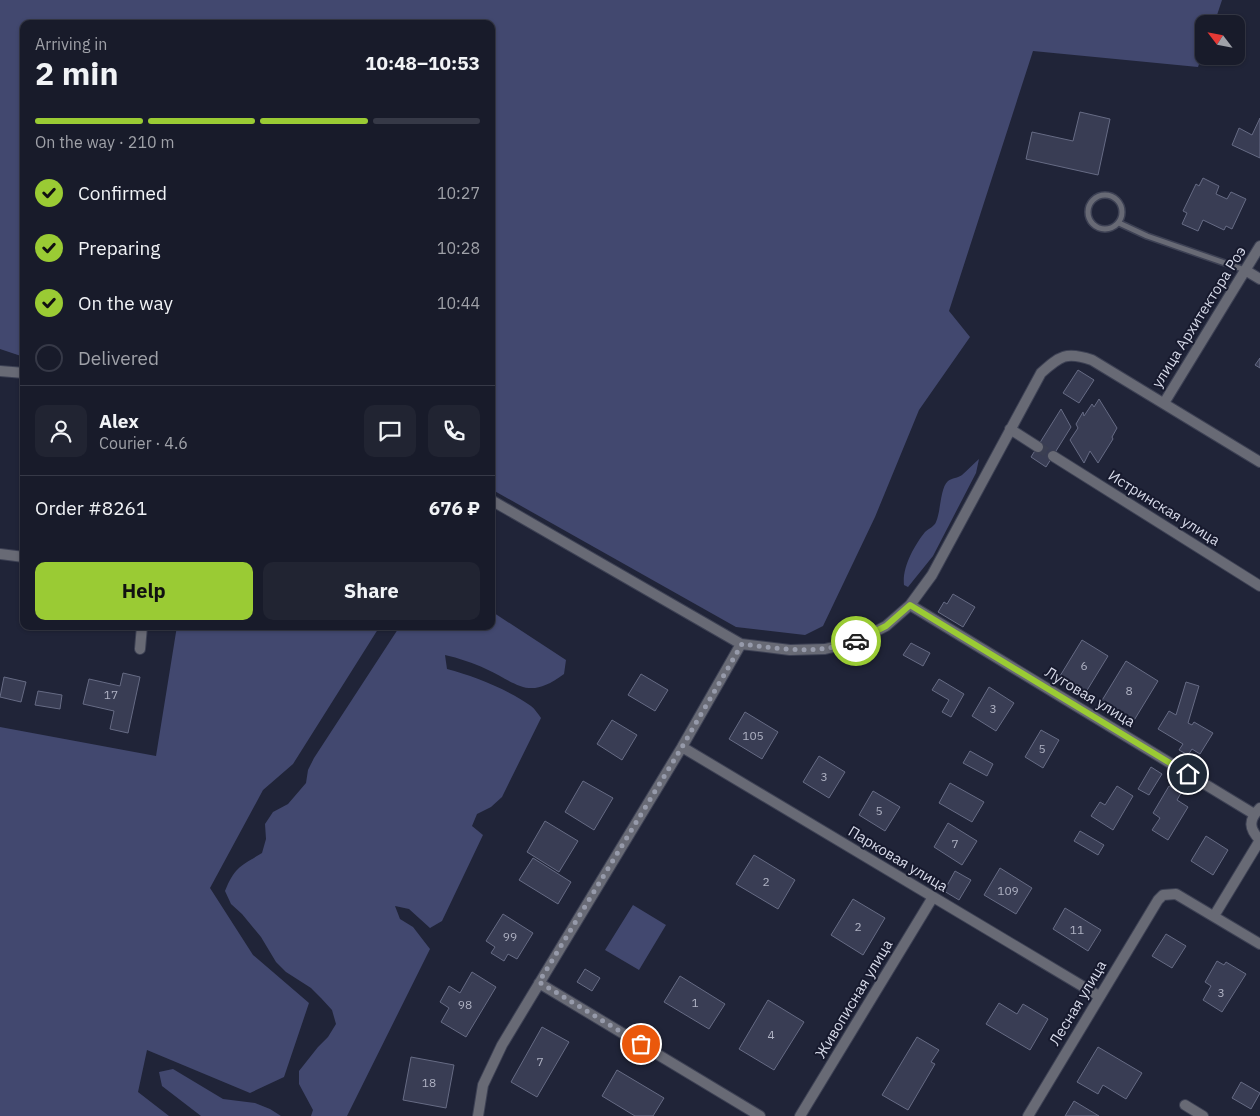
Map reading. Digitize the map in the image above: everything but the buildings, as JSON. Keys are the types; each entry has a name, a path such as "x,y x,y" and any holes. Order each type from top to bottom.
{"street":[{"name":"улица Архитектора Роэ","path":"1164,403 1260,246"},
{"path":"1246,270 1260,279"},
{"path":"495,502 742,644 790,650 825,650 855,642 886,626 910,605 932,575 1041,373 1065,355 1079,355 1092,360 1260,462"},
{"path":"0,371 20,372"},
{"path":"1010,429 1038,447"},
{"name":"Истринская улица","path":"1053,456 1260,586"},
{"path":"0,554 20,556"},
{"name":"Луговая улица","path":"910,605 1257,811 1251,824 1253,833 1260,840"},
{"path":"140,649 142,630"},
{"path":"478,1116 483,1085 502,1045 742,644"},
{"name":"Парковая улица","path":"682,747 1099,996"},
{"path":"1260,840 1214,916 1260,944"},
{"name":"Лесная улица","path":"1028,1116 1099,996 1163,895 1176,894 1214,916"},
{"name":"Живописная улица","path":"800,1116 932,897"},
{"path":"539,982 760,1116"},
{"path":"1185,1105 1203,1116"}],"lane":[{"path":"1099,196 1110,196 1119,202 1122,213 1119,223 1110,229 1099,229 1090,223 1087,212 1090,202 1099,196"},
{"path":"1119,223 1147,236 1246,270"}],"shaded area":[{"path":"0,0 1222,0 1217,15 1195,15 1195,65 1199,65 1198,67 1033,51 949,311 970,337 919,410 875,517 823,626 805,635 736,627 495,491 495,20 20,20 20,356 0,349"},
{"path":"979,459 976,473 933,556 908,587 904,585 905,571 913,550 925,532 936,522 945,484 962,475"},
{"path":"495,614 566,660 564,674 552,682 533,688 516,684 486,669 445,655 447,669 468,675 512,694 531,706 541,718 502,797 491,807 477,814 472,826 483,835 442,921 430,928 409,909 395,906 400,919 413,927 430,949 347,1116 311,1116 313,1110 299,1084 299,1071 328,1037 336,1024 332,1010 311,988 286,972 276,962 261,937 231,904 225,891 232,876 239,867 262,853 266,839 265,824 273,812 288,804 306,783 308,770 397,630 495,630"},
{"path":"176,630 377,630 293,764 263,790 210,888 253,955 309,1003 284,1077 250,1093 147,1050 138,1092 169,1116 0,1116 0,727 156,756"},
{"path":"633,905 666,925 639,970 605,950"},
{"path":"173,1069 223,1099 255,1103 281,1116 201,1116 162,1086 159,1072"}],"tunnel":[{"path":"1038,447 1053,456"}],"way so far":[{"path":"641,1044 539,982 682,747 742,644 790,650 825,650 856,641"}],"route":[{"path":"856,641 886,626 910,605 1188,774"}]}
